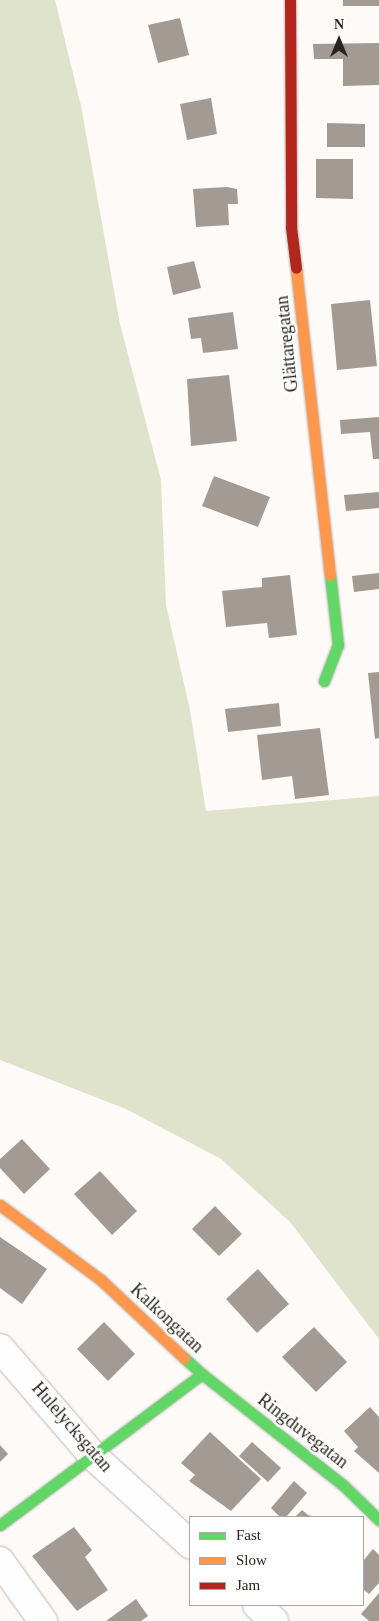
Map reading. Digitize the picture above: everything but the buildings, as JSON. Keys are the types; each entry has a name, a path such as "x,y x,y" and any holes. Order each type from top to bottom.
{"street":[{"name":"Glättaregatan","path":"290,0 291,227 338,645 324,681"},
{"name":"Kalkongatan","path":"0,1205 17,1213 101,1280 202,1374 94,1458 0,1525"},
{"name":"Hulelycksgatan","path":"0,1348 94,1458 189,1543"},
{"name":"Ringduvegatan","path":"202,1374 342,1484 379,1520"},
{"path":"0,1561 42,1621"},
{"path":"258,1606 274,1621"}],"green space":[{"path":"0,0 55,0 81,106 120,324 161,480 166,605 190,710 206,811 379,796 379,1339 290,1222 221,1159 126,1109 0,1060"}],"traffic: fast":[{"path":"324,681 338,645 330,575"},
{"path":"0,1525 202,1374 184,1358"},
{"path":"202,1374 342,1484 379,1520"}],"traffic: slow":[{"path":"296,268 330,575"},
{"path":"0,1205 101,1280 184,1358"}],"traffic: jam":[{"path":"290,0 291,227 296,268"}]}
